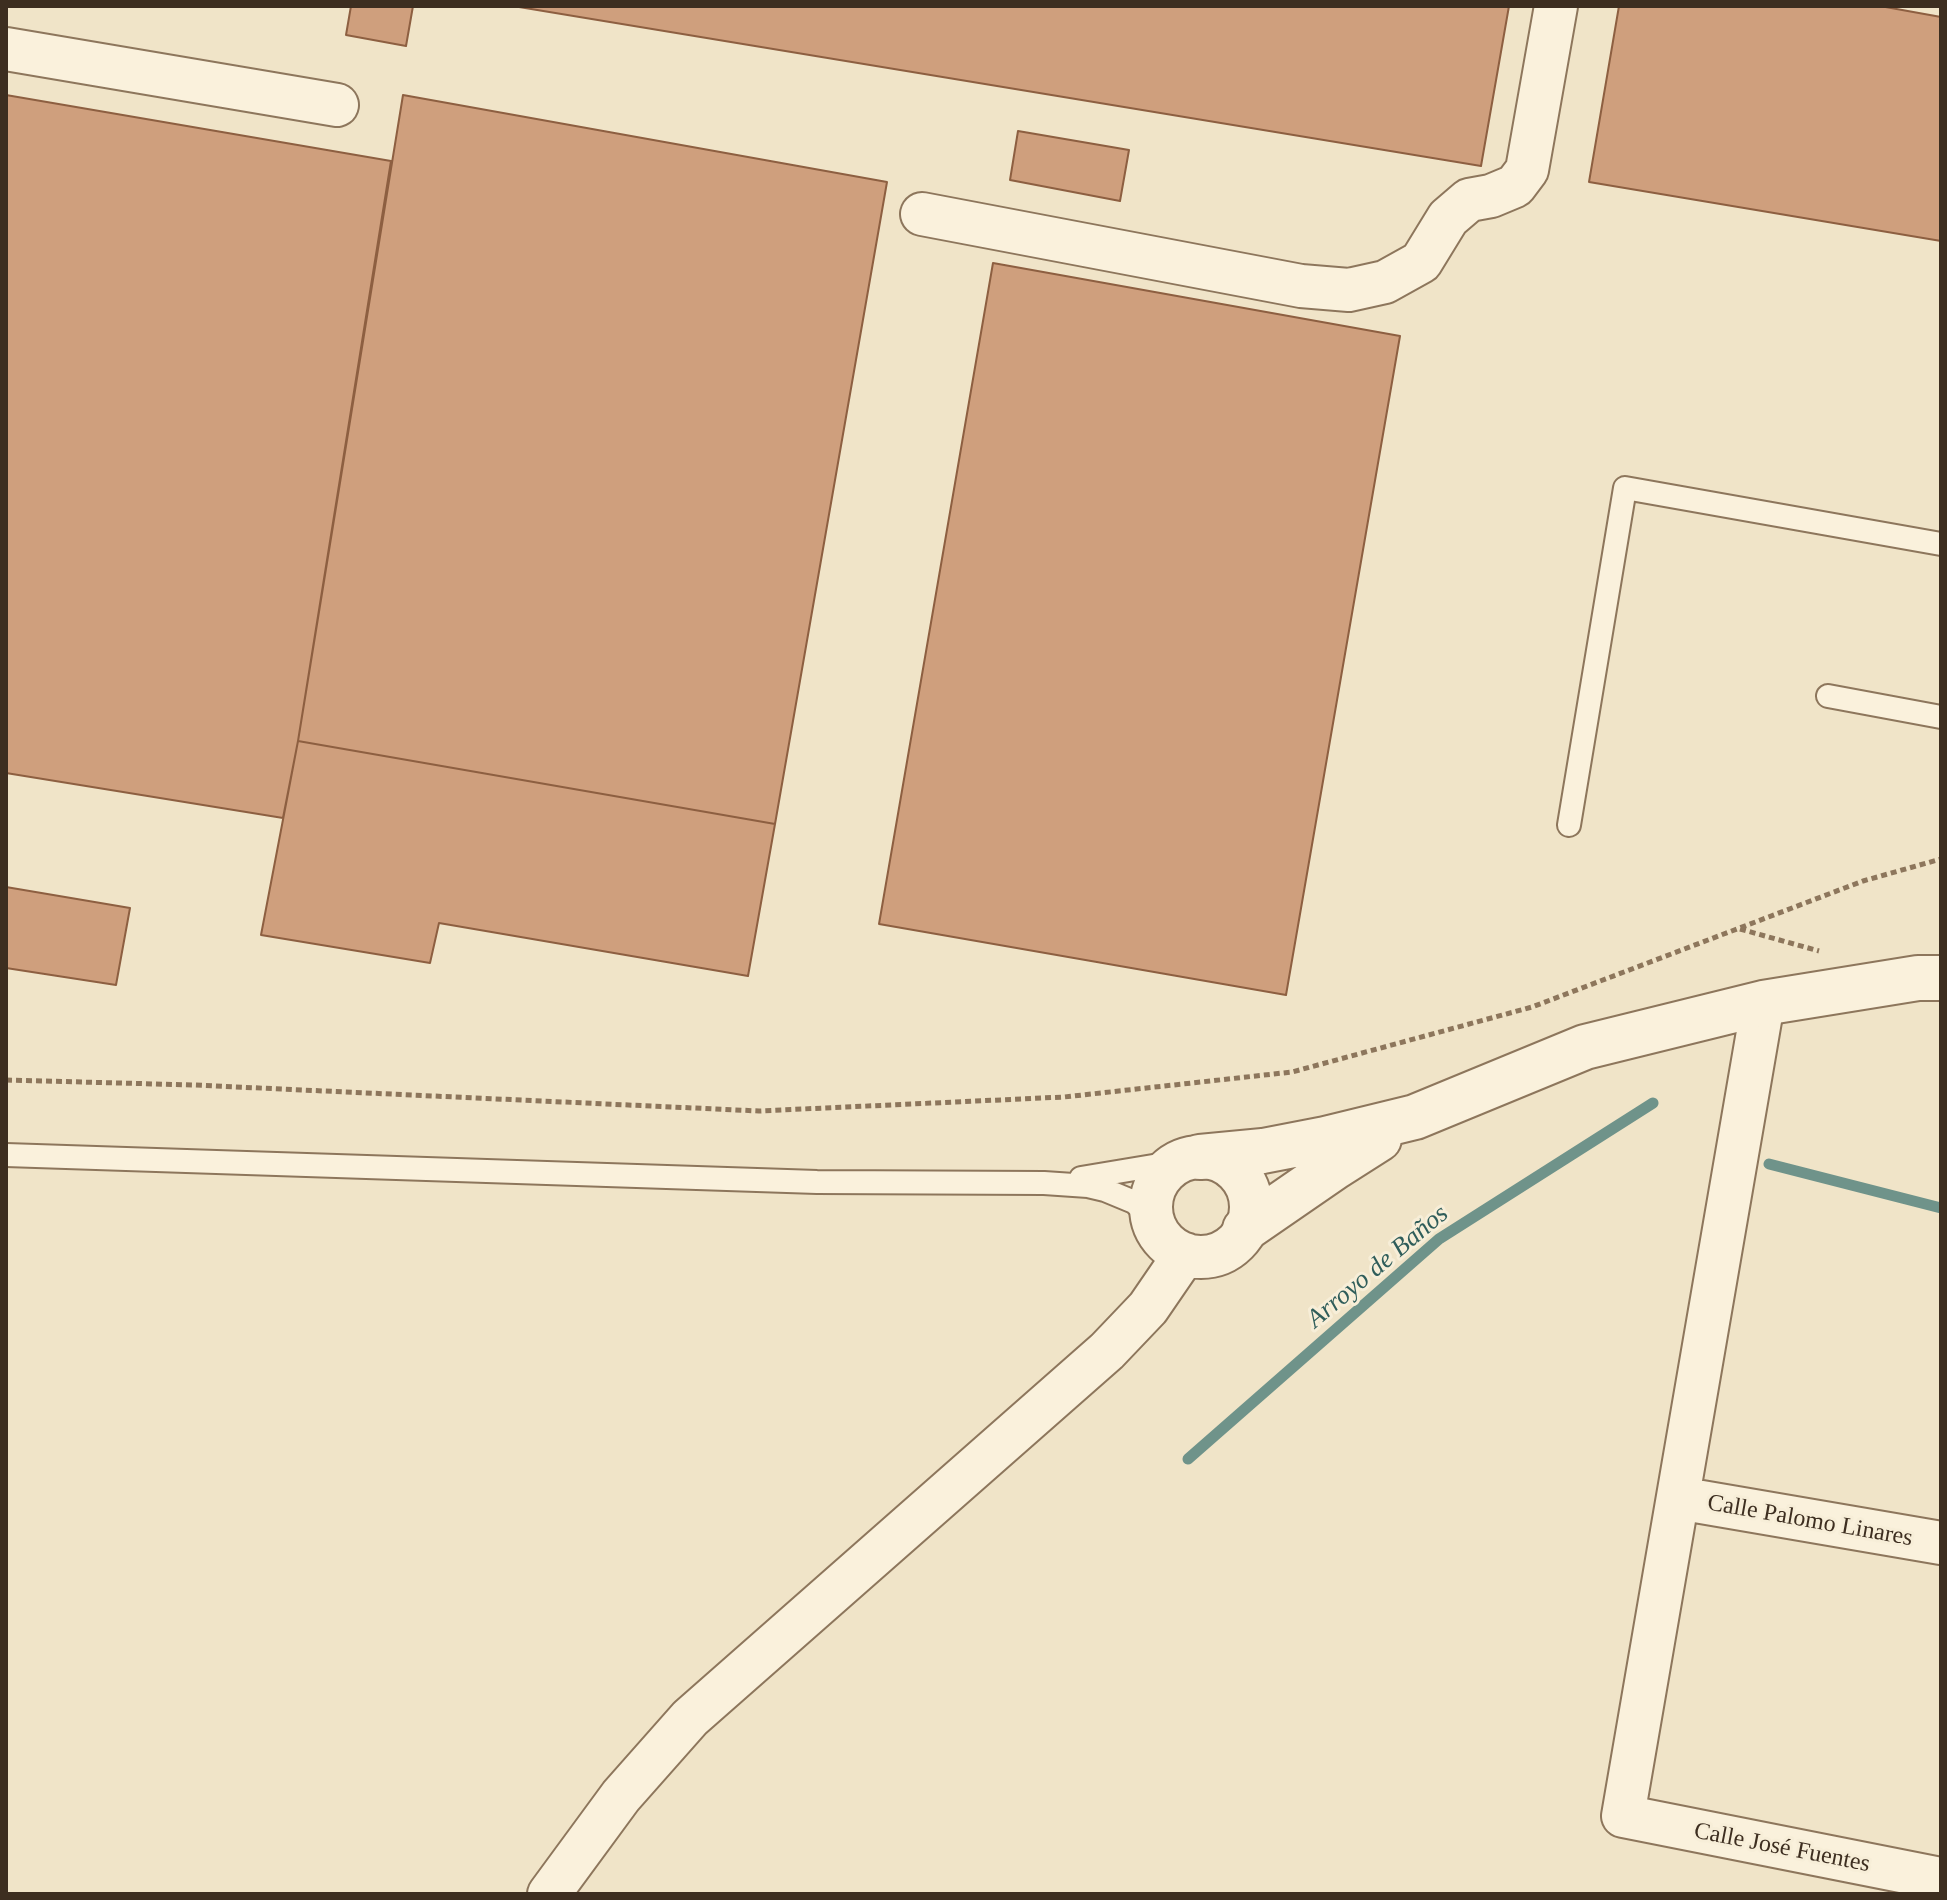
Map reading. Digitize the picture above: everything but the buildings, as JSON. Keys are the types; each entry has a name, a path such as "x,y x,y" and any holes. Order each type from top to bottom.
{"street":[{"path":"922,214 1301,286 1349,290 1385,282 1421,262 1448,218 1469,200 1491,196 1515,186 1527,170 1556,6"},
{"path":"6,49 337,105"},
{"path":"1415,1117 1245,1229 1236,1242 1222,1252 1205,1257 1185,1254 1163,1239 1152,1218 1151,1204 1160,1181 1172,1166 1191,1159 1279,1148 1415,1117 1585,1047 1763,1003 1918,978 1941,978"},
{"path":"1678,1498 1763,1003"},
{"path":"1191,1159 1209,1158 1225,1163 1243,1181 1250,1206 1245,1229"},
{"path":"549,1894 621,1796 690,1718 1107,1351 1148,1308 1185,1254"},
{"name":"Calle Palomo Linares","path":"1678,1498 1941,1543"},
{"name":"Calle José Fuentes","path":"1678,1498 1623,1816 1941,1879"}],"lane":[{"path":"1569,825 1625,488 1941,544"},
{"path":"1828,696 1941,717"},
{"path":"6,1155 817,1182 1044,1183 1105,1190 1134,1202 1152,1218"},
{"path":"1044,1183 1102,1176 1191,1159"}],"path":[{"path":"6,1080 210,1085 759,1111 1064,1097 1277,1074 1532,1007 1863,881 1941,859"}],"waterway":[{"name":"Arroyo de Baños","path":"1188,1459 1439,1239 1653,1103"},
{"name":"Arroyo de Baños","path":"1769,1164 1941,1208"}]}
